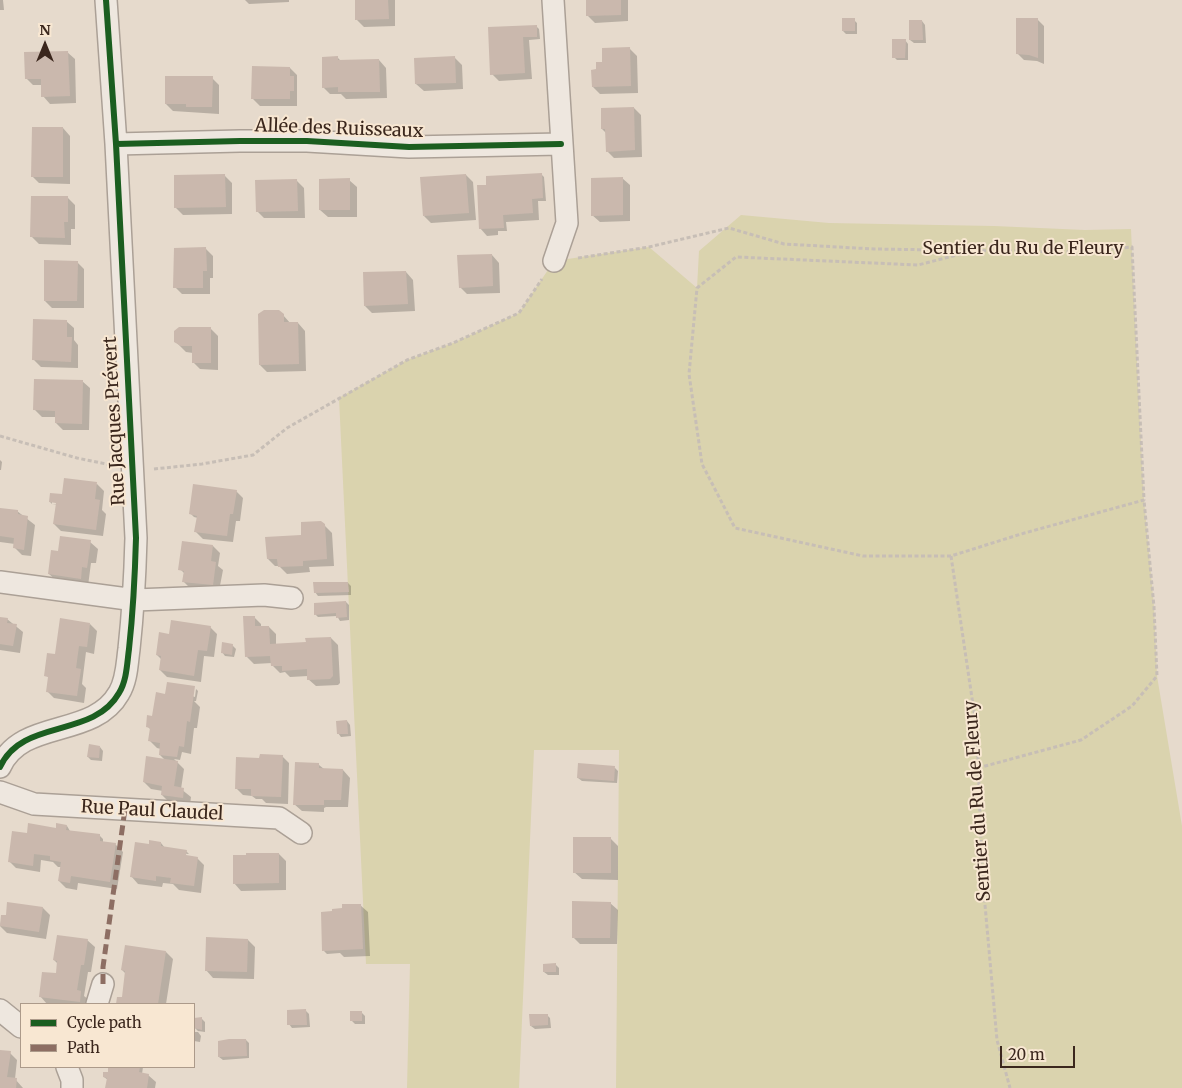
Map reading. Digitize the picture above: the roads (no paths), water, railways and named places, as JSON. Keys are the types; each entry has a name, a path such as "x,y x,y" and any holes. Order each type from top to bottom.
{"street":[{"name":"Rue Jacques Prévert","path":"0,767 13,749 39,734 91,719 106,711 120,693 126,673 135,600 134,469 131,444 116,144 106,0"},
{"path":"553,0 567,223 554,261"},
{"name":"Allée des Ruisseaux","path":"116,144 240,141 409,147 561,144"},
{"path":"0,582 135,600 264,595 292,598"},
{"name":"Rue Paul Claudel","path":"0,792 34,804 279,818 301,833"},
{"path":"97,1003 103,984"},
{"path":"0,1010 20,1025"},
{"path":"67,1068 72,1080 72,1088"}]}
